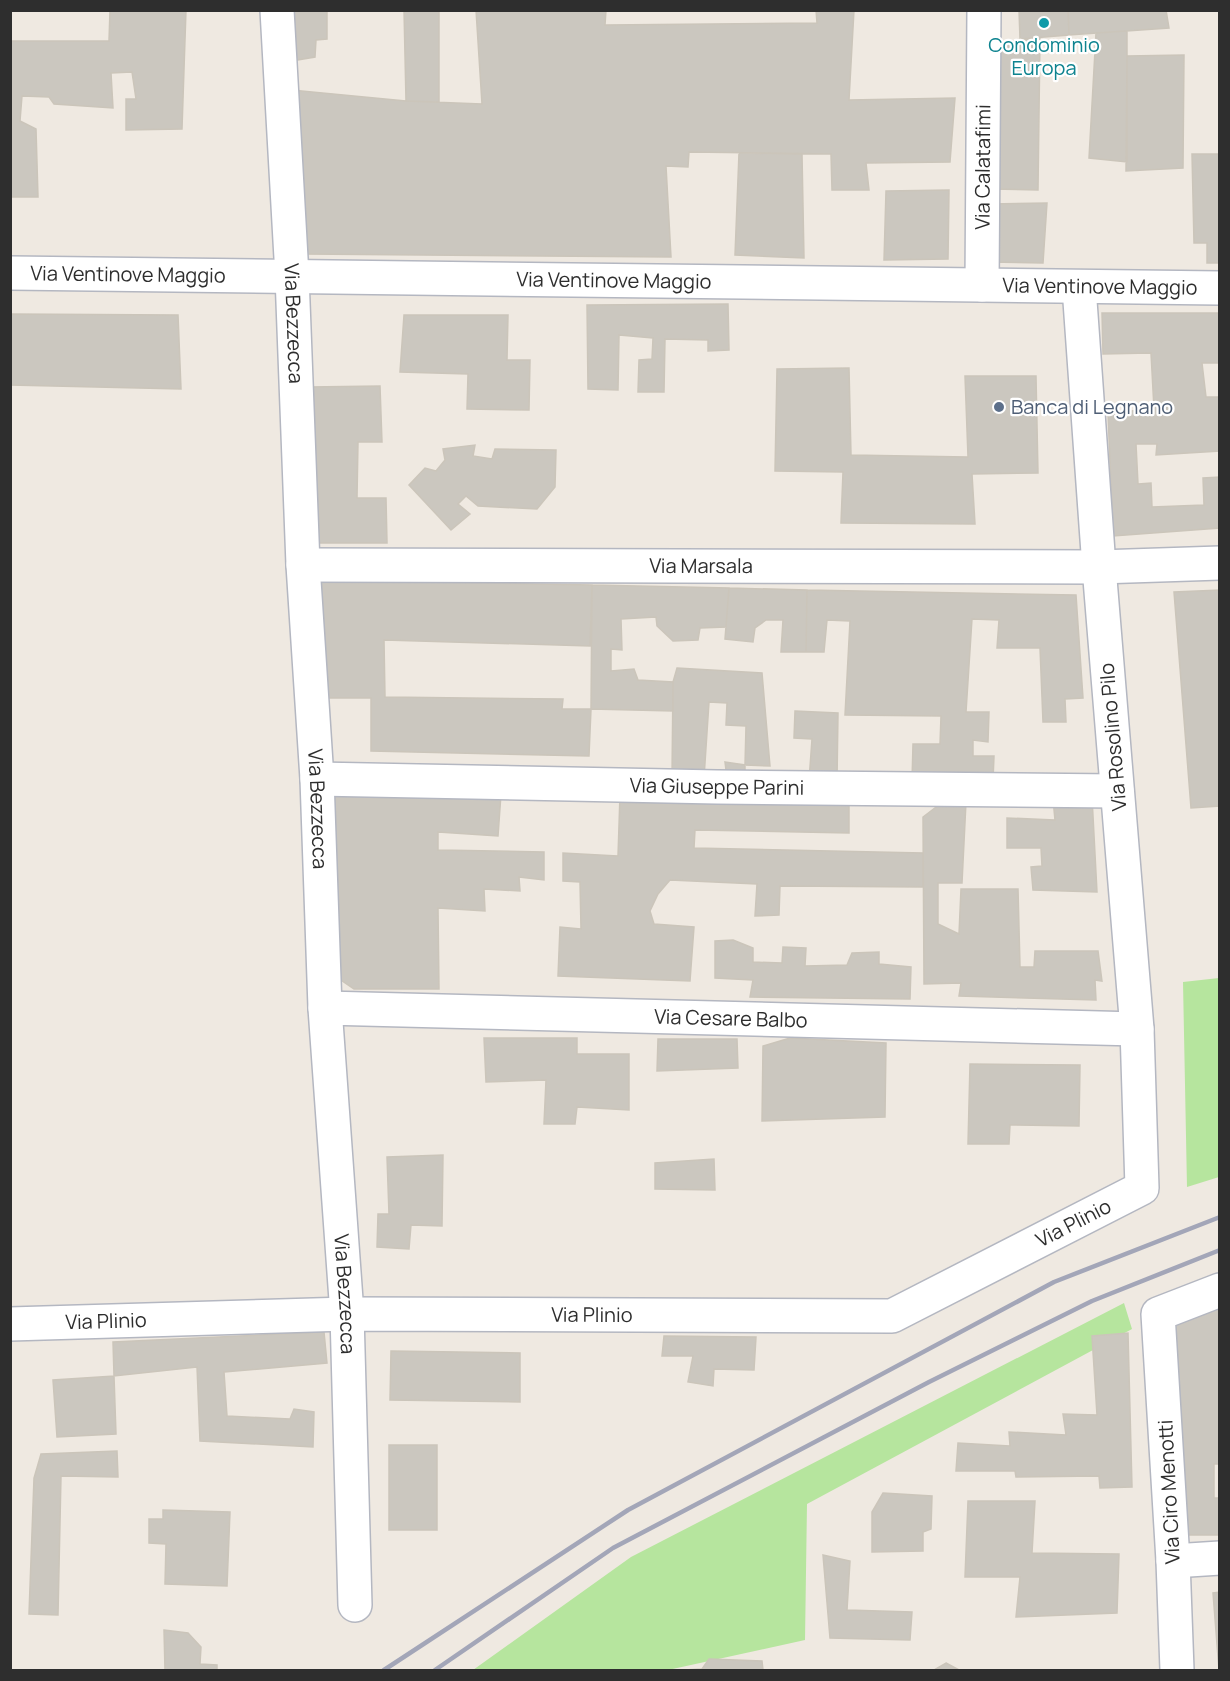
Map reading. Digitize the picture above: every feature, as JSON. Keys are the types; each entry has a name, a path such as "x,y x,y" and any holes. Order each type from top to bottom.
{"street":[{"name":"Via Bezzecca","path":"277,10 292,276 303,565 317,779 325,1008 346,1314 355,1605"},
{"name":"Via Calatafimi","path":"981,285 984,10"},
{"name":"Via Ventinove Maggio","path":"10,273 1220,288"},
{"name":"Via Rosolino Pilo","path":"1079,286 1099,567 1137,1029 1142,1188"},
{"name":"Via Marsala","path":"303,565 1099,567 1220,563"},
{"name":"Via Giuseppe Parini","path":"317,779 705,787 1117,791"},
{"name":"Via Cesare Balbo","path":"325,1008 1137,1029"},
{"name":"Via Plinio","path":"10,1324 346,1314 892,1316 1142,1188"},
{"name":"Via Ciro Menotti","path":"1178,1671 1158,1314 1220,1290"},
{"path":"1173,1561 1220,1558"}],"green space":[{"path":"1219,978 1219,1177 1187,1187 1183,982"},
{"path":"1124,1303 1132,1329 807,1504 805,1640 668,1670 473,1670 631,1557"}],"building":[{"path":"110,10 186,10 182,129 126,130 126,99 136,99 132,72 111,73 113,108 54,104 49,97 22,96 20,121 36,129 38,197 10,197 10,41 109,41"},
{"path":"290,10 327,10 327,39 316,40 315,57 291,61"},
{"path":"404,10 439,10 439,102 406,101"},
{"path":"476,10 606,10 605,25 817,23 816,10 854,10 849,100 955,98 950,162 866,163 869,190 832,190 831,154 689,152 688,167 666,166 671,257 304,254 292,90 406,101 482,104"},
{"name":"Condominio Europa","path":"1019,10 1068,10 1069,35 1020,39"},
{"path":"1068,10 1166,10 1169,28 1069,35"},
{"path":"1127,31 1127,162 1089,158 1096,33"},
{"path":"1040,38 1038,190 992,189 996,43"},
{"path":"1184,55 1183,168 1126,171 1127,56"},
{"path":"739,153 802,154 804,258 735,255"},
{"path":"1192,154 1220,154 1220,263 1207,263 1207,243 1194,243"},
{"path":"949,190 948,259 884,260 886,191"},
{"path":"1047,203 1043,263 989,262 990,204"},
{"path":"728,304 729,350 708,351 708,340 665,339 664,392 638,392 639,360 652,359 653,338 619,335 618,390 588,389 587,305"},
{"path":"1102,313 1220,313 1220,363 1202,363 1206,397 1220,397 1220,451 1156,455 1157,444 1136,444 1138,484 1151,483 1152,507 1204,505 1203,478 1220,477 1220,528 1113,536 1108,413 1154,409 1151,353 1103,354"},
{"path":"10,314 178,315 181,389 10,385"},
{"path":"404,315 508,315 507,360 530,360 529,410 467,409 468,374 400,372"},
{"path":"849,368 851,455 968,457 965,376 1036,376 1038,473 972,474 975,524 841,523 843,472 775,471 777,369"},
{"path":"380,386 382,442 358,442 357,498 386,498 387,543 318,543 309,387"},
{"path":"475,445 473,456 492,459 495,449 556,450 555,487 537,509 478,506 466,496 458,504 470,514 451,530 409,485 425,468 436,471 445,460 443,449"},
{"path":"321,580 592,585 590,646 384,640 385,697 563,699 562,709 591,709 589,756 371,751 371,698 325,698"},
{"path":"592,585 729,588 726,627 700,628 698,640 673,641 657,626 656,617 621,619 622,650 611,649 611,671 634,669 638,680 673,682 673,711 591,709"},
{"path":"729,588 807,590 806,652 781,652 783,620 766,620 755,628 753,642 725,639"},
{"path":"807,590 1076,595 1083,698 1065,699 1066,722 1043,722 1040,648 997,648 999,620 972,619 966,712 989,712 988,742 973,740 973,756 994,756 993,780 912,781 913,744 940,744 941,716 845,715 850,621 827,620 824,652 806,652"},
{"path":"1220,590 1220,806 1191,808 1174,592"},
{"path":"677,668 762,673 770,766 745,765 746,726 726,725 727,703 709,702 704,778 672,777 673,682"},
{"path":"795,711 838,713 837,781 809,781 812,739 794,738"},
{"path":"725,762 745,765 745,778 727,778"},
{"path":"332,790 501,794 498,836 438,832 438,850 544,852 544,880 519,877 520,891 484,889 485,911 438,908 439,989 354,989 341,980"},
{"path":"620,795 849,800 849,833 695,830 694,848 923,853 923,887 780,886 779,915 755,916 757,884 670,880 658,894 650,911 654,924 694,927 690,981 558,976 560,927 581,929 580,882 563,881 563,853 618,856"},
{"path":"1092,797 1097,892 1033,890 1031,867 1042,866 1041,848 1007,848 1007,818 1055,820 1053,799"},
{"path":"944,801 966,802 962,883 938,883 938,924 959,934 961,889 1018,889 1020,967 1034,967 1035,951 1098,951 1102,981 1095,980 1096,1000 959,996 961,983 924,984 923,817"},
{"path":"733,940 753,948 753,962 782,963 783,947 806,948 805,966 847,965 852,953 879,952 879,964 911,967 910,999 750,997 753,980 715,978 715,941"},
{"path":"484,1038 577,1038 577,1054 629,1054 629,1110 577,1107 575,1124 544,1124 546,1080 486,1082"},
{"path":"790,1038 886,1043 885,1117 762,1121 763,1046"},
{"path":"658,1039 737,1039 738,1068 657,1071"},
{"path":"970,1064 1080,1065 1079,1126 1010,1125 1009,1144 968,1144"},
{"path":"443,1155 442,1226 411,1225 409,1249 377,1247 378,1214 389,1214 387,1157"},
{"path":"714,1159 715,1190 655,1189 655,1163"},
{"path":"1220,1302 1220,1464 1214,1464 1214,1498 1220,1498 1220,1535 1180,1535 1170,1322"},
{"path":"324,1332 327,1363 224,1372 227,1416 290,1419 294,1409 314,1412 313,1447 200,1441 197,1367 114,1376 113,1342"},
{"path":"1128,1333 1132,1487 1100,1488 1099,1476 1016,1477 1015,1471 956,1471 958,1443 1010,1446 1009,1432 1066,1435 1063,1414 1097,1415 1092,1336"},
{"path":"664,1336 756,1337 754,1370 714,1369 713,1386 688,1382 693,1356 662,1356"},
{"path":"391,1351 520,1353 520,1402 390,1400"},
{"path":"114,1376 116,1434 57,1437 53,1380"},
{"path":"389,1445 437,1445 437,1530 389,1530"},
{"path":"117,1451 118,1477 61,1476 58,1615 29,1614 34,1478 41,1454"},
{"path":"883,1493 932,1496 931,1529 923,1532 923,1551 872,1552 872,1512"},
{"path":"968,1501 1035,1501 1032,1553 1119,1554 1117,1613 1016,1617 1020,1577 965,1577"},
{"path":"163,1510 230,1512 227,1586 165,1584 166,1544 149,1543 149,1519 163,1519"},
{"path":"823,1555 850,1561 847,1610 912,1612 910,1640 830,1638"},
{"path":"1220,1592 1220,1670 1219,1670 1213,1593"},
{"path":"164,1630 188,1633 201,1647 200,1664 217,1665 217,1670 165,1670"},
{"path":"709,1659 762,1661 763,1670 684,1670 702,1669"},
{"path":"946,1663 959,1670 934,1670"}],"railway":[{"path":"384,1670 628,1510 1054,1282 1220,1217"},
{"path":"435,1670 613,1548 929,1382 1092,1301 1220,1250"}],"place":[{"name":"Condominio Europa","path":"1044,23"},
{"name":"Banca di Legnano","path":"999,407"}]}
